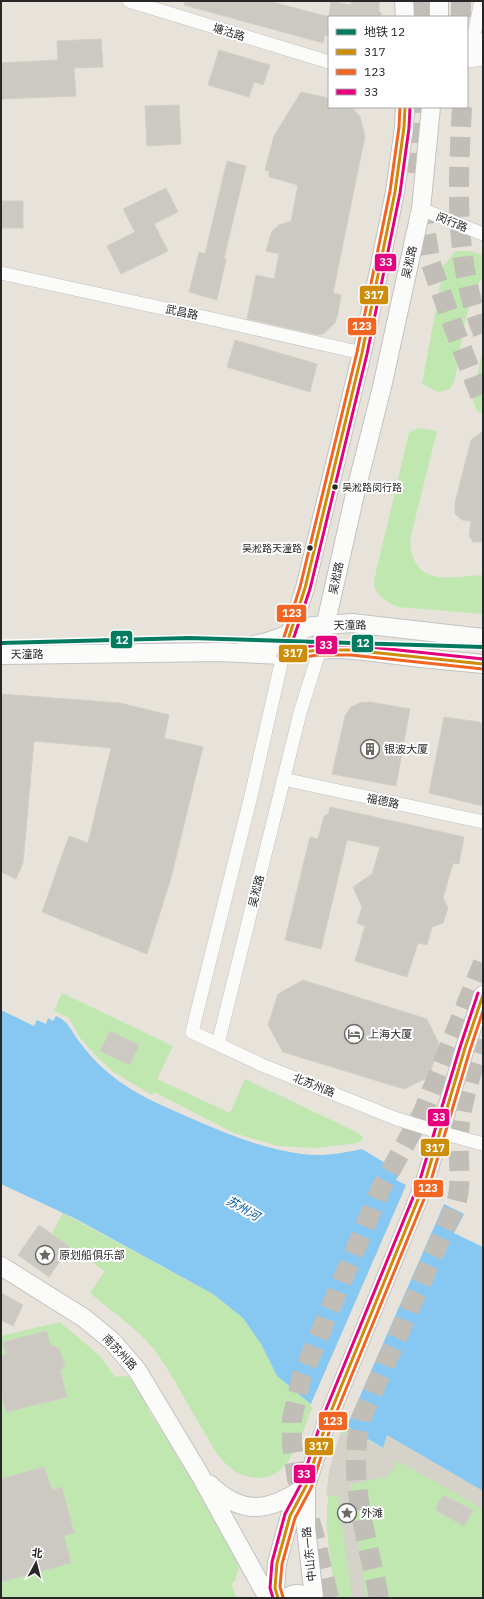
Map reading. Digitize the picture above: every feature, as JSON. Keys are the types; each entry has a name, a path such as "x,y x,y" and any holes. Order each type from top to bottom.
{"main road":[{"path":"404,1 404,16"},
{"path":"438,16 439,1"},
{"path":"468,50 483,42"},
{"path":"283,655 305,588 362,353 395,192 404,127 405,108"},
{"name":"吴淞路","path":"320,649 421,209 431,108"},
{"name":"天潼路","path":"220,652 267,642 312,626 352,623 483,638"},
{"name":"天潼路","path":"1,655 220,652 283,655 320,649 365,650 421,658 483,664"},
{"name":"中山东一路","path":"278,1598 276,1588 277,1563 290,1516 306,1486 327,1421 424,1185 465,1048 483,995"},
{"name":"南苏州路","path":"1,1266 84,1318 112,1341 137,1370 200,1475 268,1598"},
{"name":"南苏州路","path":"200,1475 218,1493 228,1500 249,1507 261,1507 276,1504 287,1499 306,1486"},
{"name":"中山东一路","path":"306,1486 306,1528 314,1598"},
{"path":"287,1598 291,1594 297,1594 303,1595 306,1598"}],"street":[{"name":"塘沽路","path":"130,1 328,62"},
{"path":"468,39 474,30 481,1"},
{"path":"468,61 483,59"},
{"name":"闵行路","path":"421,209 483,234"},
{"name":"武昌路","path":"1,273 362,353"},
{"name":"吴淞路","path":"218,1044 300,713 320,649"},
{"name":"北苏州路","path":"283,655 250,800 192,1032 262,1065 397,1119 483,1144"},
{"name":"福德路","path":"283,779 483,822"}],"green space":[{"path":"456,251 471,251 483,255 483,276 475,288 465,321 455,379 450,389 438,392 422,384 444,265"},
{"path":"483,346 483,414 475,407 473,397"},
{"path":"418,428 437,431 410,540 413,555 418,566 425,573 434,576 457,577 483,575 483,614 398,607 383,599 375,589 375,575 409,433"},
{"path":"62,993 173,1046 157,1079 230,1113 245,1079 350,1129 362,1136 363,1139 358,1143 316,1148 278,1146 234,1133 154,1092 152,1095 115,1073 99,1059 80,1038 69,1018 54,1011"},
{"path":"63,1213 213,1294 243,1318 261,1344 277,1376 313,1406 296,1448 286,1464 280,1470 275,1474 263,1478 249,1477 232,1469 223,1461 212,1446 165,1365 152,1347 127,1323 90,1293 105,1271 52,1234"},
{"path":"60,1322 101,1357 115,1377 128,1376 143,1393 149,1412 190,1473 240,1562 235,1581 231,1584 237,1598 1,1598 1,1336"},
{"path":"343,1424 382,1448 387,1434 483,1491 483,1598 336,1598 327,1531 327,1517 331,1477"}],"shaded area":[{"name":"外滩","path":"352,1432 382,1448 387,1434 483,1491 483,1509 398,1461 388,1476 350,1485 366,1598 352,1598 338,1495 326,1496 329,1471 340,1434"}],"water":[{"name":"苏州河","path":"1,1010 34,1026 37,1020 46,1024 48,1018 53,1021 56,1016 60,1018 69,1026 93,1058 120,1082 138,1093 188,1117 244,1140 287,1152 325,1155 362,1149 400,1172 396,1180 464,1214 454,1233 483,1247 483,1491 387,1435 383,1448 313,1406 277,1376 261,1344 243,1318 213,1294 76,1219 1,1184"}],"pier":[{"path":"407,1183 445,1202 346,1428 310,1406"}],"building":[{"path":"185,1 269,1 328,17 328,36 325,35 323,43 184,5"},
{"path":"331,1 351,5 351,1 379,1 379,12 381,12 381,16 329,16"},
{"path":"101,39 103,67 74,68 76,96 1,99 1,63 58,60 57,41"},
{"path":"219,50 270,65 263,85 254,82 249,97 208,85"},
{"path":"301,92 328,98 328,108 353,108 360,117 365,136 333,293 341,295 338,313 335,323 323,334 319,335 247,319 256,275 274,279 279,254 266,251 272,231 279,225 291,221 298,185 269,177 269,171 265,170 274,136"},
{"path":"179,105 181,144 147,146 145,106"},
{"path":"227,161 246,166 224,258 226,259 217,300 189,292 199,252 205,254"},
{"path":"166,188 178,212 154,224 168,251 121,274 107,246 135,232 123,209"},
{"path":"1,201 23,201 23,228 1,228"},
{"path":"235,340 317,364 310,392 227,367"},
{"path":"483,431 483,542 473,542 469,536 471,521 462,520 455,514 455,503 471,440"},
{"path":"1,694 120,703 169,715 164,738 203,747 171,878 147,954 42,912 69,836 88,843 111,748 34,741 23,863 16,879 1,872"},
{"name":"银波大厦","path":"370,702 410,709 396,786 332,774 345,716 351,707 360,703"},
{"path":"444,717 479,722 483,725 483,806 429,793"},
{"path":"330,807 464,837 459,864 453,863 443,898 448,908 443,923 432,927 427,945 418,943 407,977 355,961 365,926 357,923 362,907 353,887 372,874 380,847 347,840 321,949 285,940 310,837 318,839 324,816 329,813"},
{"name":"上海大厦","path":"303,980 427,1019 439,1044 429,1077 404,1089 283,1052 268,1025 278,994"},
{"path":"110,1031 139,1045 130,1065 100,1051"},
{"path":"39,1225 70,1247 49,1277 18,1255"},
{"path":"1,1293 23,1305 13,1326 1,1320"},
{"path":"47,1331 50,1345 59,1348 65,1365 60,1371 67,1397 6,1412 1,1392 1,1356 6,1354 3,1342"},
{"path":"44,1467 52,1490 62,1487 74,1533 64,1536 71,1563 1,1582 1,1479"},
{"path":"443,1495 473,1510 464,1526 435,1510"}],"tunnel":[{"path":"420,1 420,16"},
{"path":"461,1 461,16"},
{"path":"418,173 419,108"},
{"path":"462,108 459,193 462,250 466,278 473,306 483,333"},
{"path":"421,205 431,264 483,403"},
{"path":"329,1598 314,1534 297,1479 292,1444 292,1419 302,1376 382,1186 423,1112 483,963"},
{"path":"379,1598 360,1509 357,1486 357,1441 361,1419 456,1204 459,1187 460,1122 471,1074 483,1040"}],"metro line":[{"name":"12","path":"1,643 189,638 483,647"}],"transit line":[{"name":"123","path":"400,108 399,127 390,191 357,352 300,587 278,656 283,660 318,655 351,655 483,669"},
{"name":"317","path":"405,108 404,127 395,192 362,353 305,588 283,655 318,650 351,650 483,664"},
{"name":"33","path":"410,108 409,128 400,193 367,354 310,589 290,649 318,645 351,645 483,659"},
{"name":"33","path":"273,1598 270,1588 272,1562 285,1514 301,1484 322,1419 419,1183 478,993"},
{"name":"317","path":"278,1598 275,1588 277,1563 290,1516 306,1486 327,1421 424,1185 465,1048 483,995"},
{"name":"123","path":"283,1597 280,1587 282,1564 295,1518 311,1488 332,1423 429,1187 483,1011"}],"place":[{"name":"吴淞路闵行路","path":"335,487"},
{"name":"吴淞路天潼路","path":"310,548"},
{"name":"银波大厦","path":"370,749"},
{"name":"上海大厦","path":"354,1034"},
{"name":"原划船俱乐部","path":"45,1255"},
{"name":"外滩","path":"347,1513"}]}
